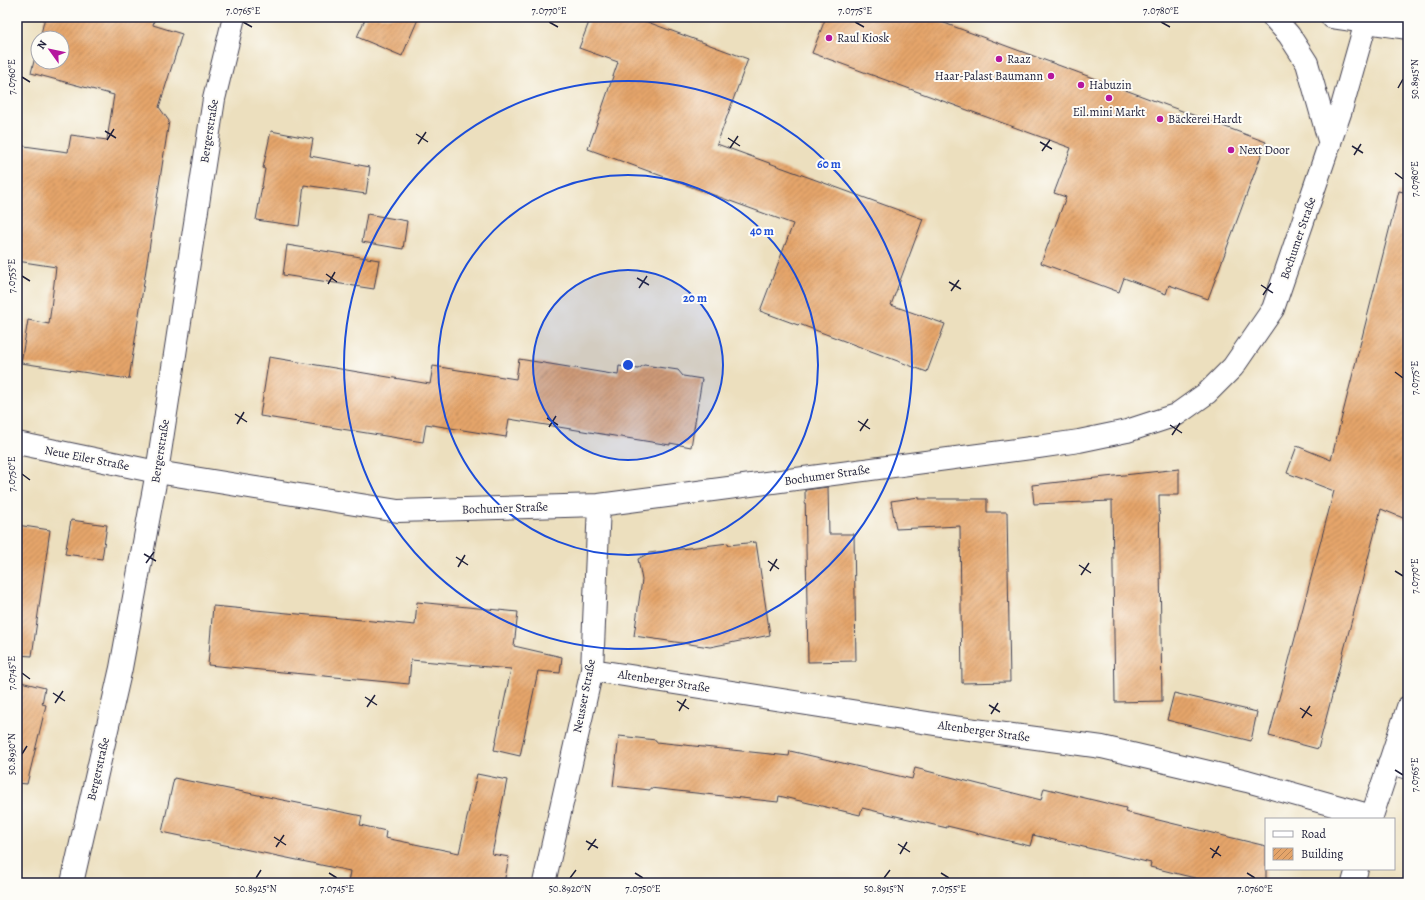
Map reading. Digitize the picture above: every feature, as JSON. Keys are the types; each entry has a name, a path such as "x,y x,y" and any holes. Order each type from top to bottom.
{"street":[{"name":"Bergerstraße","path":"72,883 120,668 157,472 214,99 234,17"},
{"path":"1273,17 1289,35 1307,63 1330,144"},
{"path":"1332,17 1408,28"},
{"name":"Bochumer Straße","path":"157,472 398,511 599,505 1079,441 1127,432 1176,415 1207,393 1230,372 1273,309 1349,87 1366,22"},
{"name":"Neue Eiler Straße","path":"17,444 157,472"},
{"name":"Neusser Straße","path":"544,883 592,670 599,505"},
{"name":"Altenberger Straße","path":"592,670 947,726 1102,747 1247,781 1371,817"},
{"path":"1371,817 1398,765 1408,707"},
{"path":"1353,883 1357,870"}],"building":[{"path":"45,17 155,17 153,25 182,34 159,107 169,121 129,379 21,363 28,320 49,324 56,267 17,261 17,145 68,152 71,135 107,140 114,95 31,73 32,70 70,70 70,30 42,30"},
{"path":"366,17 419,17 402,56 357,37"},
{"path":"591,17 634,17 748,59 717,144 923,219 891,305 945,324 927,372 760,311 793,224 588,149 618,62 579,48"},
{"path":"826,17 928,17 1266,142 1208,299 1169,285 1166,294 1124,278 1119,292 1041,263 1066,197 1054,193 1071,148 812,53"},
{"path":"271,131 313,139 310,156 370,167 366,194 304,185 299,226 256,220 265,169 263,168"},
{"path":"1399,191 1408,193 1408,520 1381,509 1318,749 1269,736 1334,491 1287,473 1297,446 1331,460"},
{"path":"367,214 407,221 403,249 362,242"},
{"path":"287,245 379,260 374,289 283,275"},
{"path":"269,357 430,384 433,366 516,379 519,359 618,375 619,366 638,369 644,365 678,370 683,376 702,379 691,447 670,443 670,445 509,419 506,437 426,424 423,442 260,416"},
{"path":"1179,469 1179,495 1159,495 1162,701 1115,702 1112,501 1034,504 1032,485"},
{"path":"828,487 829,534 854,534 856,661 808,662 805,490"},
{"path":"919,497 919,499 987,499 987,512 1007,512 1010,682 962,683 960,526 896,529 891,501"},
{"path":"71,520 107,525 102,559 65,554"},
{"path":"17,525 50,530 32,656 17,655"},
{"path":"756,542 770,635 710,647 634,636 642,580 638,559 649,553 728,543 729,545"},
{"path":"417,602 518,612 514,646 562,657 560,673 538,671 520,756 494,750 511,669 411,660 409,684 208,665 213,606 415,625"},
{"path":"17,681 45,688 42,704 46,705 27,784 17,783"},
{"path":"1174,693 1257,712 1251,741 1167,720"},
{"path":"619,736 656,740 656,742 789,756 790,751 912,779 915,768 1041,800 1044,788 1126,808 1125,812 1265,846 1266,883 1215,883 1150,867 1151,863 1033,835 1030,846 862,808 860,815 779,796 778,802 650,788 650,790 613,786"},
{"path":"477,774 507,780 492,854 509,857 504,883 348,883 350,871 162,832 174,778 362,816 360,825 386,831 385,838 459,853"}],"place":[{"name":"Raul Kiosk","path":"829,38"},
{"name":"Raaz","path":"999,59"},
{"name":"Haar-Palast Baumann","path":"1051,76"},
{"name":"Habuzin","path":"1081,85"},
{"name":"Eil.mini Markt","path":"1109,98"},
{"name":"Bäckerei Hardt","path":"1160,119"},
{"name":"Next Door","path":"1231,150"}]}
